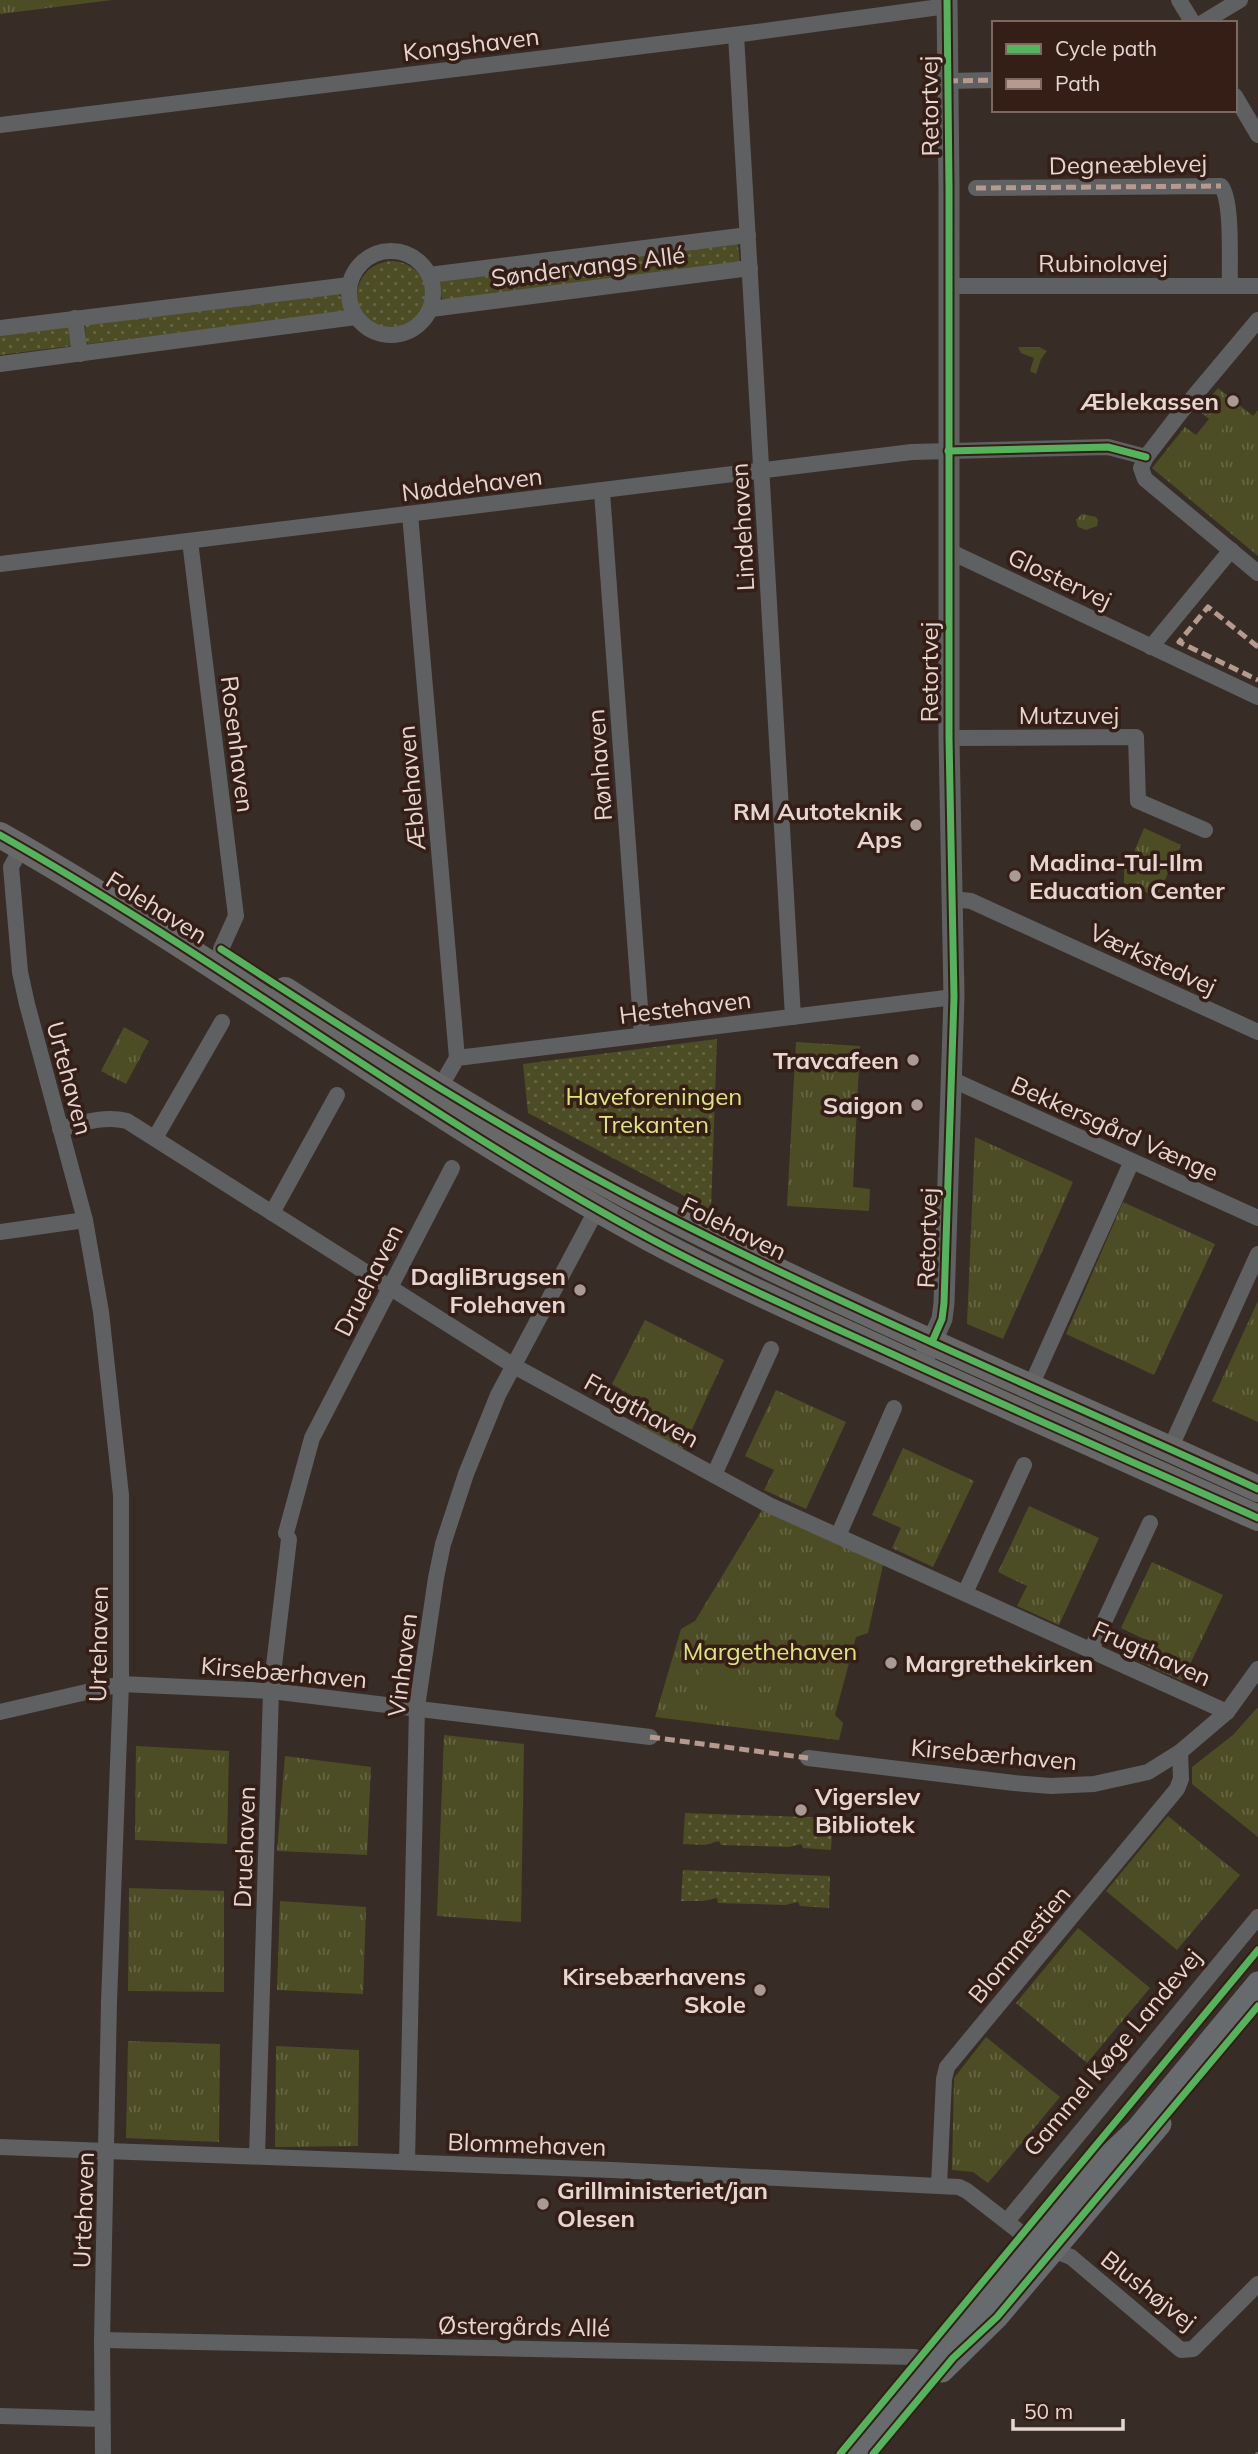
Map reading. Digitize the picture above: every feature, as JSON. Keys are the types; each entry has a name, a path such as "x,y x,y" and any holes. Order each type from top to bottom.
{"main road":[{"name":"Folehaven","path":"0,815 134,894 439,1089 537,1147 766,1266 1030,1388 1258,1489"},
{"name":"Folehaven","path":"11,841 125,909 429,1107 597,1209 716,1273 1258,1518"},
{"path":"1043,2247 1095,2169 1137,2129 1258,1983"},
{"path":"855,2454 1258,2006"},
{"path":"873,2454 936,2366"}],"street":[{"path":"1179,0 1192,21"},
{"path":"1205,21 1240,0"},
{"name":"Kongshaven","path":"0,125 736,35 947,3"},
{"name":"Retortvej","path":"920,1367 942,1319 944,1303 953,1080 947,3"},
{"name":"Lindehaven","path":"736,35 793,1017"},
{"path":"948,81 992,80"},
{"path":"1237,99 1258,135"},
{"name":"Degneæblevej","path":"976,188 1221,186 1224,190 1228,219 1230,285"},
{"name":"Søndervangs Allé","path":"429,275 748,235"},
{"path":"387,251 412,256 422,264 429,275 433,286 431,309 416,328 394,336 373,331 356,317 351,307 349,285 354,273 362,262 374,255 387,251"},
{"name":"Søndervangs Allé","path":"431,309 750,268"},
{"path":"0,328 349,285"},
{"name":"Rubinolavej","path":"949,286 1258,286"},
{"path":"0,364 356,317"},
{"path":"75,318 80,354"},
{"path":"1258,320 1146,457 1141,468 1144,479 1258,573"},
{"name":"Nøddehaven","path":"0,564 912,452 1108,447 1146,457"},
{"name":"Rønhaven","path":"602,492 642,1035"},
{"name":"Æblehaven","path":"410,514 457,1058"},
{"name":"Rosenhaven","path":"190,541 236,916 220,949"},
{"path":"1151,647 1231,550"},
{"name":"Glostervej","path":"949,551 1258,697"},
{"name":"Mutzuvej","path":"949,738 1136,737 1138,800 1205,830"},
{"name":"Urtehaven","path":"11,841 20,972 85,1220 101,1312 121,1495 121,1684 109,2003 102,2340 103,2454"},
{"name":"Værkstedvej","path":"952,900 971,901 1258,1032"},
{"name":"Hestehaven","path":"457,1058 954,998"},
{"path":"155,1138 222,1022"},
{"path":"439,1089 457,1058"},
{"name":"Bekkersgård Vænge","path":"953,1080 1258,1218"},
{"path":"272,1213 337,1096"},
{"name":"Frugthaven","path":"60,1129 103,1118 127,1121 514,1366 769,1505 1227,1712"},
{"path":"1030,1388 1132,1161"},
{"name":"Druehaven","path":"257,2156 271,1691 288,1536 312,1438 452,1168"},
{"name":"Vinhaven","path":"407,2162 417,1707 443,1544 482,1433 514,1366 597,1209"},
{"path":"0,1232 85,1220"},
{"path":"1170,1449 1258,1254"},
{"path":"714,1475 771,1349"},
{"path":"838,1536 894,1408"},
{"path":"965,1593 1024,1465"},
{"path":"1091,1650 1150,1523"},
{"name":"Kirsebærhaven","path":"808,1758 1051,1786 1094,1784 1148,1772 1180,1752 1227,1712 1258,1669"},
{"name":"Kirsebærhaven","path":"0,1712 121,1684 271,1691 650,1737"},
{"name":"Blommestien","path":"939,2185 944,2079 947,2067 1177,1789 1181,1779 1180,1752"},
{"name":"Gammel Køge Landevej","path":"1007,2221 1258,1917"},
{"name":"Blommehaven","path":"0,2147 939,2185 967,2191 1043,2247"},
{"name":"Blushøjvej","path":"1043,2247 1071,2256 1181,2350 1193,2349 1258,2284"},
{"name":"Østergårds Allé","path":"102,2340 915,2357 936,2366"},
{"path":"0,2417 102,2419"}],"green space":[{"path":"0,0 112,0 0,14"},
{"path":"735,243 738,245 740,263 446,300 442,299 439,284 441,280"},
{"path":"392,261 417,271 427,296 417,321 392,331 367,321 357,296 367,271"},
{"path":"339,293 345,307 343,312 88,344 86,342 85,324"},
{"path":"66,326 69,328 71,346 0,355 0,335"},
{"path":"1018,347 1039,347 1047,351 1036,374 1030,371 1034,358 1021,353"},
{"path":"1218,388 1253,416 1258,410 1258,556 1152,468 1185,427 1196,435 1209,419 1199,411"},
{"path":"1217,415 1227,423 1217,436 1206,428"},
{"path":"1082,514 1096,517 1097,526 1086,530 1078,527 1076,520"},
{"path":"1144,828 1181,845 1157,897 1124,883 1124,854 1134,852"},
{"path":"124,1027 149,1041 126,1084 101,1071"},
{"name":"Haveforeningen Trekanten","path":"717,1039 711,1210 528,1113 523,1064"},
{"path":"796,1042 860,1046 853,1187 870,1189 869,1211 787,1206"},
{"path":"975,1137 1073,1182 1003,1339 967,1324"},
{"path":"1123,1202 1215,1244 1154,1375 1066,1334"},
{"path":"1258,1301 1258,1422 1212,1401"},
{"path":"645,1320 724,1360 682,1451 638,1427 648,1405 612,1384"},
{"path":"776,1390 846,1422 806,1509 764,1490 774,1470 745,1456"},
{"path":"903,1448 974,1481 933,1567 892,1548 901,1528 872,1515"},
{"path":"1029,1506 1099,1538 1059,1625 1017,1606 1027,1586 998,1572"},
{"name":"Margethehaven","path":"762,1510 883,1565 868,1633 856,1637 835,1715 843,1723 839,1740 655,1717 681,1629 695,1621"},
{"path":"1152,1562 1223,1595 1182,1681 1141,1662 1150,1642 1121,1628"},
{"path":"702,1668 756,1682 747,1717 693,1702"},
{"path":"1257,1708 1258,1837 1192,1784 1192,1767 1233,1735"},
{"path":"444,1735 524,1744 521,1922 437,1916"},
{"path":"136,1746 229,1751 227,1844 135,1840"},
{"path":"285,1756 371,1767 367,1855 277,1851"},
{"path":"685,1813 833,1818 831,1850 803,1848 801,1844 789,1847 721,1845 719,1841 705,1845 683,1844"},
{"path":"1168,1816 1240,1875 1177,1950 1106,1891"},
{"path":"683,1870 830,1876 829,1908 800,1906 798,1902 785,1905 718,1903 717,1898 681,1901"},
{"path":"129,1888 224,1891 224,1992 128,1991"},
{"path":"280,1901 366,1907 363,1994 277,1990"},
{"path":"1078,1928 1150,1988 1087,2063 1016,2003"},
{"path":"986,2037 1060,2097 988,2183 973,2172 952,2170 954,2078"},
{"path":"128,2041 220,2044 219,2142 126,2138"},
{"path":"276,2046 359,2050 358,2146 275,2147"}],"marked path":[{"path":"948,81 992,80"},
{"path":"976,188 1221,186"},
{"path":"1258,647 1208,607 1179,642 1258,680"},
{"path":"650,1737 808,1758"}],"cycle path":[{"path":"932,1342 942,1319 944,1303 954,997 949,738 947,0"},
{"path":"948,451 1108,447 1146,457"},
{"path":"0,835 164,934 484,1142 649,1238 799,1311 1258,1518"},
{"path":"221,949 384,1054 607,1185 886,1321 1258,1489"},
{"path":"840,2454 1258,1950"},
{"path":"873,2454 953,2358 997,2317 1258,2006"}],"place":[{"name":"Æblekassen","path":"1233,401"},
{"name":"RM Autoteknik Aps","path":"916,825"},
{"name":"Madina-Tul-Ilm Education Center","path":"1015,876"},
{"name":"Travcafeen","path":"913,1060"},
{"name":"Saigon","path":"917,1105"},
{"name":"DagliBrugsen Folehaven","path":"580,1290"},
{"name":"Margrethekirken","path":"891,1663"},
{"name":"Vigerslev Bibliotek","path":"801,1810"},
{"name":"Kirsebærhavens Skole","path":"760,1990"},
{"name":"Grillministeriet/jan Olesen","path":"543,2204"}]}
